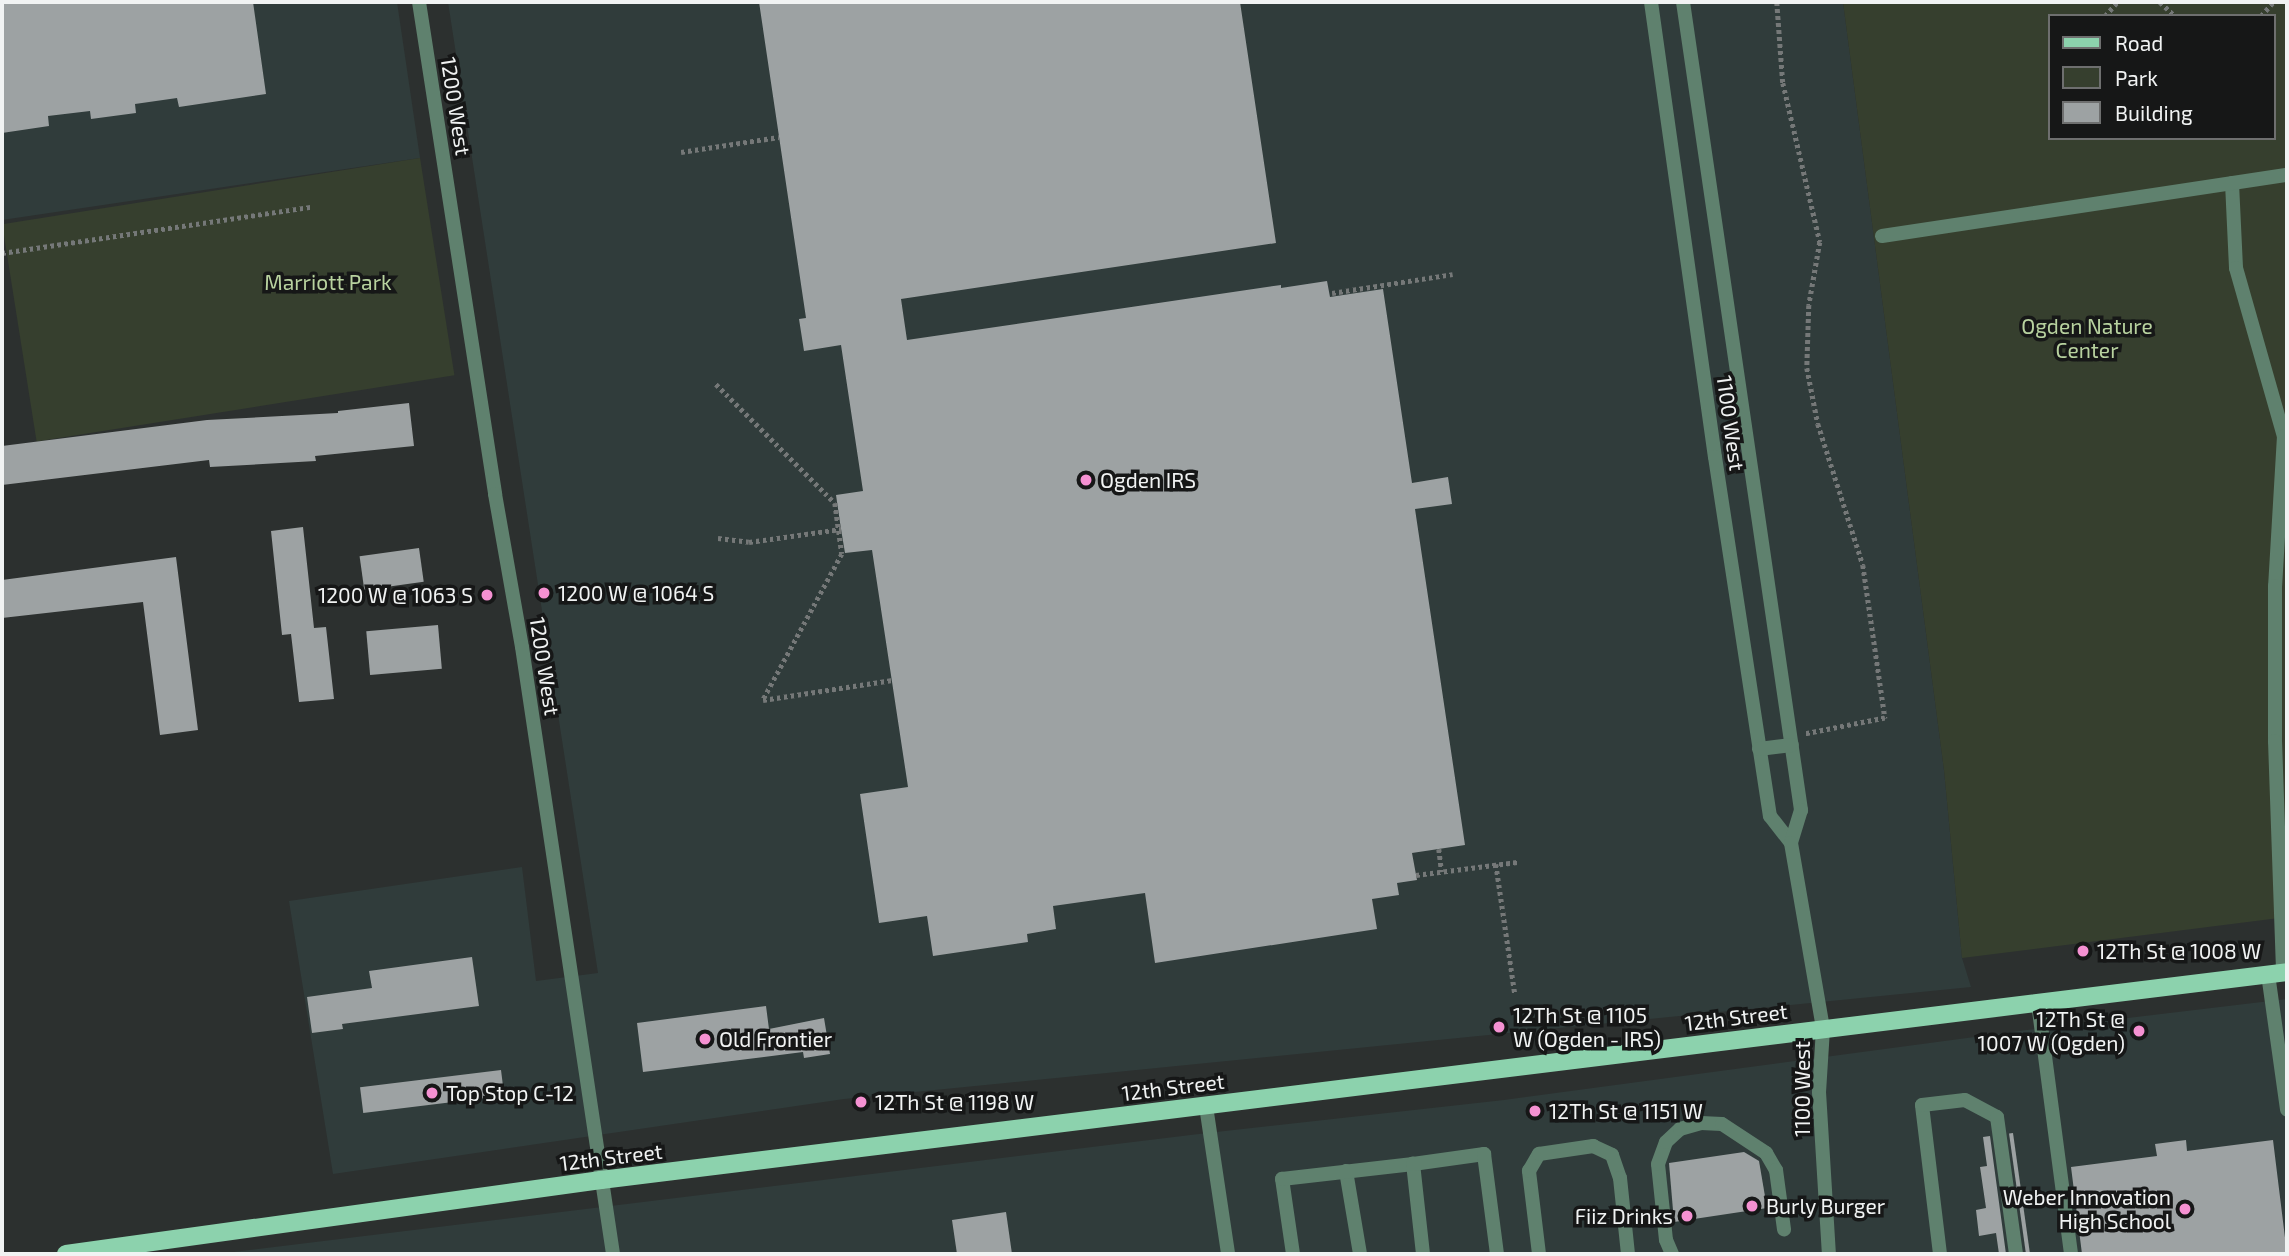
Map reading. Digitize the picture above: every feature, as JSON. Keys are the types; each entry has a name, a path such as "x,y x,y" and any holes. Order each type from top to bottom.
{"main road":[{"name":"12th Street","path":"66,1254 601,1180 2279,973"}],"street":[{"name":"1200 West","path":"419,2 525,670 613,1254"},
{"name":"1100 West","path":"1651,2 1770,816 1791,843"},
{"name":"1100 West","path":"1683,2 1801,810 1791,843 1823,1029 1819,1092 1829,1254"},
{"path":"1882,236 2287,175"},
{"path":"2232,183 2236,268 2286,439 2275,741 2279,973 2287,1110"},
{"path":"1759,749 1791,741"},
{"path":"2038,1003 2071,1254"},
{"path":"1940,1254 1922,1105 1965,1100 1997,1117 2016,1254"},
{"path":"1206,1105 1227,1254"},
{"path":"1672,1254 1666,1240 1658,1164 1666,1142 1680,1129 1701,1123 1722,1124 1766,1153 1776,1170 1784,1229"},
{"path":"1539,1254 1529,1171 1539,1154 1593,1146 1612,1155 1620,1178 1628,1254"},
{"path":"1293,1254 1282,1179 1484,1154 1497,1254"},
{"path":"1413,1164 1423,1254"},
{"path":"1346,1171 1360,1254"}],"path":[{"path":"1777,2 1783,83 1819,242 1810,305 1808,368 1818,424 1863,565 1885,718 1791,741"},
{"path":"2160,2 2173,14"},
{"path":"681,152 779,137"},
{"path":"2,253 311,207"},
{"path":"1332,293 1453,274"},
{"path":"716,384 835,503 840,529 842,554 763,700 892,680"},
{"path":"718,538 750,542 840,529"},
{"path":"1439,849 1442,872"},
{"path":"1416,875 1517,862"},
{"path":"1496,864 1515,994"}],"shaded area":[{"path":"2,2 397,2 420,158 2,220"},
{"path":"448,2 1843,2 1944,770 1962,958 1971,987 844,1099 333,1174 289,901 522,867 536,981 598,973"},
{"path":"2287,999 2287,1254 217,1254 1207,1133 1504,1100 2027,1030"}],"green space":[{"name":"Ogden Nature Center","path":"1843,2 2287,2 2287,917 1962,958 1944,770"},
{"name":"Marriott Park","path":"420,158 454,375 37,441 2,224"}],"building":[{"path":"2,2 253,2 266,94 179,107 177,98 135,104 136,113 91,119 90,111 48,116 49,126 2,133"},
{"name":"Ogden IRS","path":"759,2 1240,2 1276,243 901,299 907,340 1281,285 1281,288 1327,281 1330,297 1383,289 1412,483 1448,477 1452,504 1415,509 1465,845 1412,853 1417,880 1397,883 1399,895 1372,899 1377,929 1155,963 1145,893 1053,906 1056,929 1027,934 1028,942 933,956 927,916 879,923 860,794 908,787 872,550 845,553 841,529 836,495 863,491 841,345 804,351 799,319 806,318"},
{"path":"409,403 414,446 315,456 316,461 210,467 209,460 2,485 2,446 207,420 338,413"},
{"path":"303,527 314,628 326,627 334,699 299,702 291,634 282,635 271,531"},
{"path":"419,548 424,582 364,590 360,556"},
{"path":"176,557 198,730 160,735 143,602 2,618 2,580"},
{"path":"438,625 442,669 370,675 366,631"},
{"path":"472,957 479,1006 342,1024 343,1029 312,1033 307,997 372,988 369,971"},
{"name":"Old Frontier","path":"766,1006 769,1029 824,1018 830,1054 804,1058 803,1052 643,1072 637,1023"},
{"name":"Top Stop C-12","path":"501,1070 504,1096 363,1113 360,1087"},
{"path":"2013,1133 2030,1254 2026,1254 2009,1134"},
{"path":"1990,1136 2006,1254 1999,1254 1996,1233 1979,1236 1976,1210 1986,1208 1980,1167 1987,1166 1983,1137"},
{"path":"2186,1140 2187,1151 2273,1140 2287,1254 2082,1254 2071,1167 2157,1156 2155,1144"},
{"path":"1744,1152 1759,1161 1767,1208 1674,1222 1669,1163"},
{"path":"1006,1212 1012,1254 957,1254 952,1220"}],"place":[{"name":"Ogden IRS","path":"1086,480"},
{"name":"1200 W @ 1064 S","path":"544,593"},
{"name":"1200 W @ 1063 S","path":"487,595"},
{"name":"12Th St @ 1008 W","path":"2083,951"},
{"name":"12Th St @ 1105 W (Ogden - IRS)","path":"1499,1027"},
{"name":"12Th St @ 1007 W (Ogden)","path":"2139,1031"},
{"name":"Old Frontier","path":"705,1039"},
{"name":"Top Stop C-12","path":"432,1093"},
{"name":"12Th St @ 1198 W","path":"861,1102"},
{"name":"12Th St @ 1151 W","path":"1535,1111"},
{"name":"Burly Burger","path":"1752,1206"},
{"name":"Weber Innovation High School","path":"2185,1209"},
{"name":"Fiiz Drinks","path":"1687,1216"}]}
